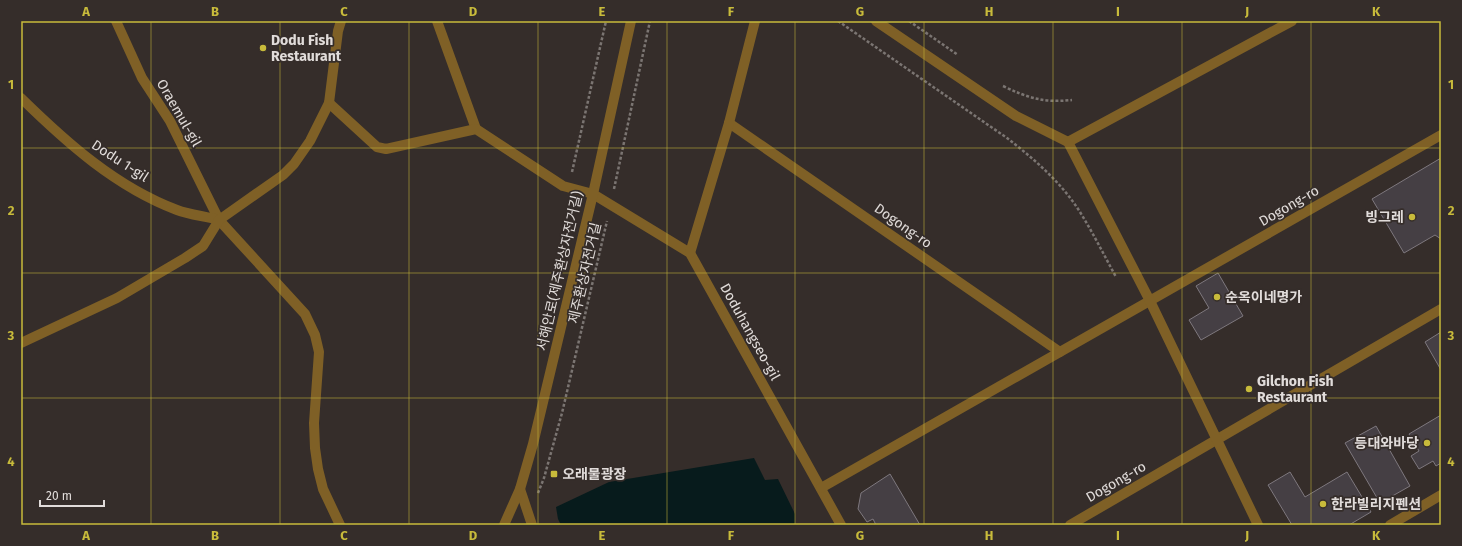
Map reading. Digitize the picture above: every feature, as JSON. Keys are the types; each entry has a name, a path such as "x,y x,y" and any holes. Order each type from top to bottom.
{"street":[{"name":"Oraemul-gil","path":"116,21 142,78 170,121 219,220 305,314 315,335 319,352 314,423 316,455 323,489 340,525"},
{"path":"21,343 117,298 185,258 203,246 219,220 283,175 294,164 310,141 329,103 338,31 341,21"},
{"path":"329,103 377,147 386,149 476,129 437,21"},
{"name":"서해안로(제주환상자전거길)","path":"504,525 520,489 533,444 593,194 631,21"},
{"path":"690,253 729,123 755,21"},
{"path":"876,21 1016,116 1068,142 1150,301 1258,525"},
{"path":"1068,142 1292,21"},
{"name":"Dodu 1-gil","path":"21,98 47,124 109,174 152,198 178,210 219,220"},
{"name":"Dogong-ro","path":"729,123 1060,352"},
{"name":"Doduhangseo-gil","path":"476,129 563,186 593,194 690,253 841,525"},
{"name":"Dogong-ro","path":"821,488 1441,136"},
{"name":"Dogong-ro","path":"1070,525 1441,309"},
{"path":"520,489 530,521"},
{"path":"1390,525 1441,495"}],"path":[{"path":"572,172 606,21"},
{"name":"제주환상자전거길","path":"530,521 562,414 611,204 650,21"},
{"path":"838,21 1029,155 1064,190 1080,211 1116,277"},
{"path":"909,21 964,60"},
{"path":"1001,85 1019,94 1036,99 1054,102 1072,100"}],"shaded area":[{"path":"754,458 765,480 778,479 795,514 795,525 561,525 558,519 556,507 609,482"}],"building":[{"name":"빙그레","path":"1441,158 1441,239 1435,235 1404,253 1372,199"},
{"name":"순옥이네명가","path":"1218,273 1243,316 1201,340 1189,320 1209,308 1196,286"},
{"path":"1441,332 1441,370 1425,342"},
{"name":"등대와바당","path":"1441,415 1441,463 1436,466 1433,461 1419,469 1411,456 1419,451 1409,434"},
{"path":"1376,426 1410,486 1380,503 1345,443"},
{"name":"한라빌리지펜션","path":"1290,472 1305,497 1347,472 1371,512 1349,525 1292,525 1268,485"},
{"path":"890,474 920,525 876,525 873,519 867,522 858,509 861,493"}],"place":[{"name":"Dodu Fish Restaurant","path":"263,48"},
{"name":"빙그레","path":"1412,217"},
{"name":"순옥이네명가","path":"1217,297"},
{"name":"Gilchon Fish Restaurant","path":"1249,389"},
{"name":"등대와바당","path":"1427,443"},
{"name":"오래물광장","path":"554,474"},
{"name":"한라빌리지펜션","path":"1323,504"}]}
